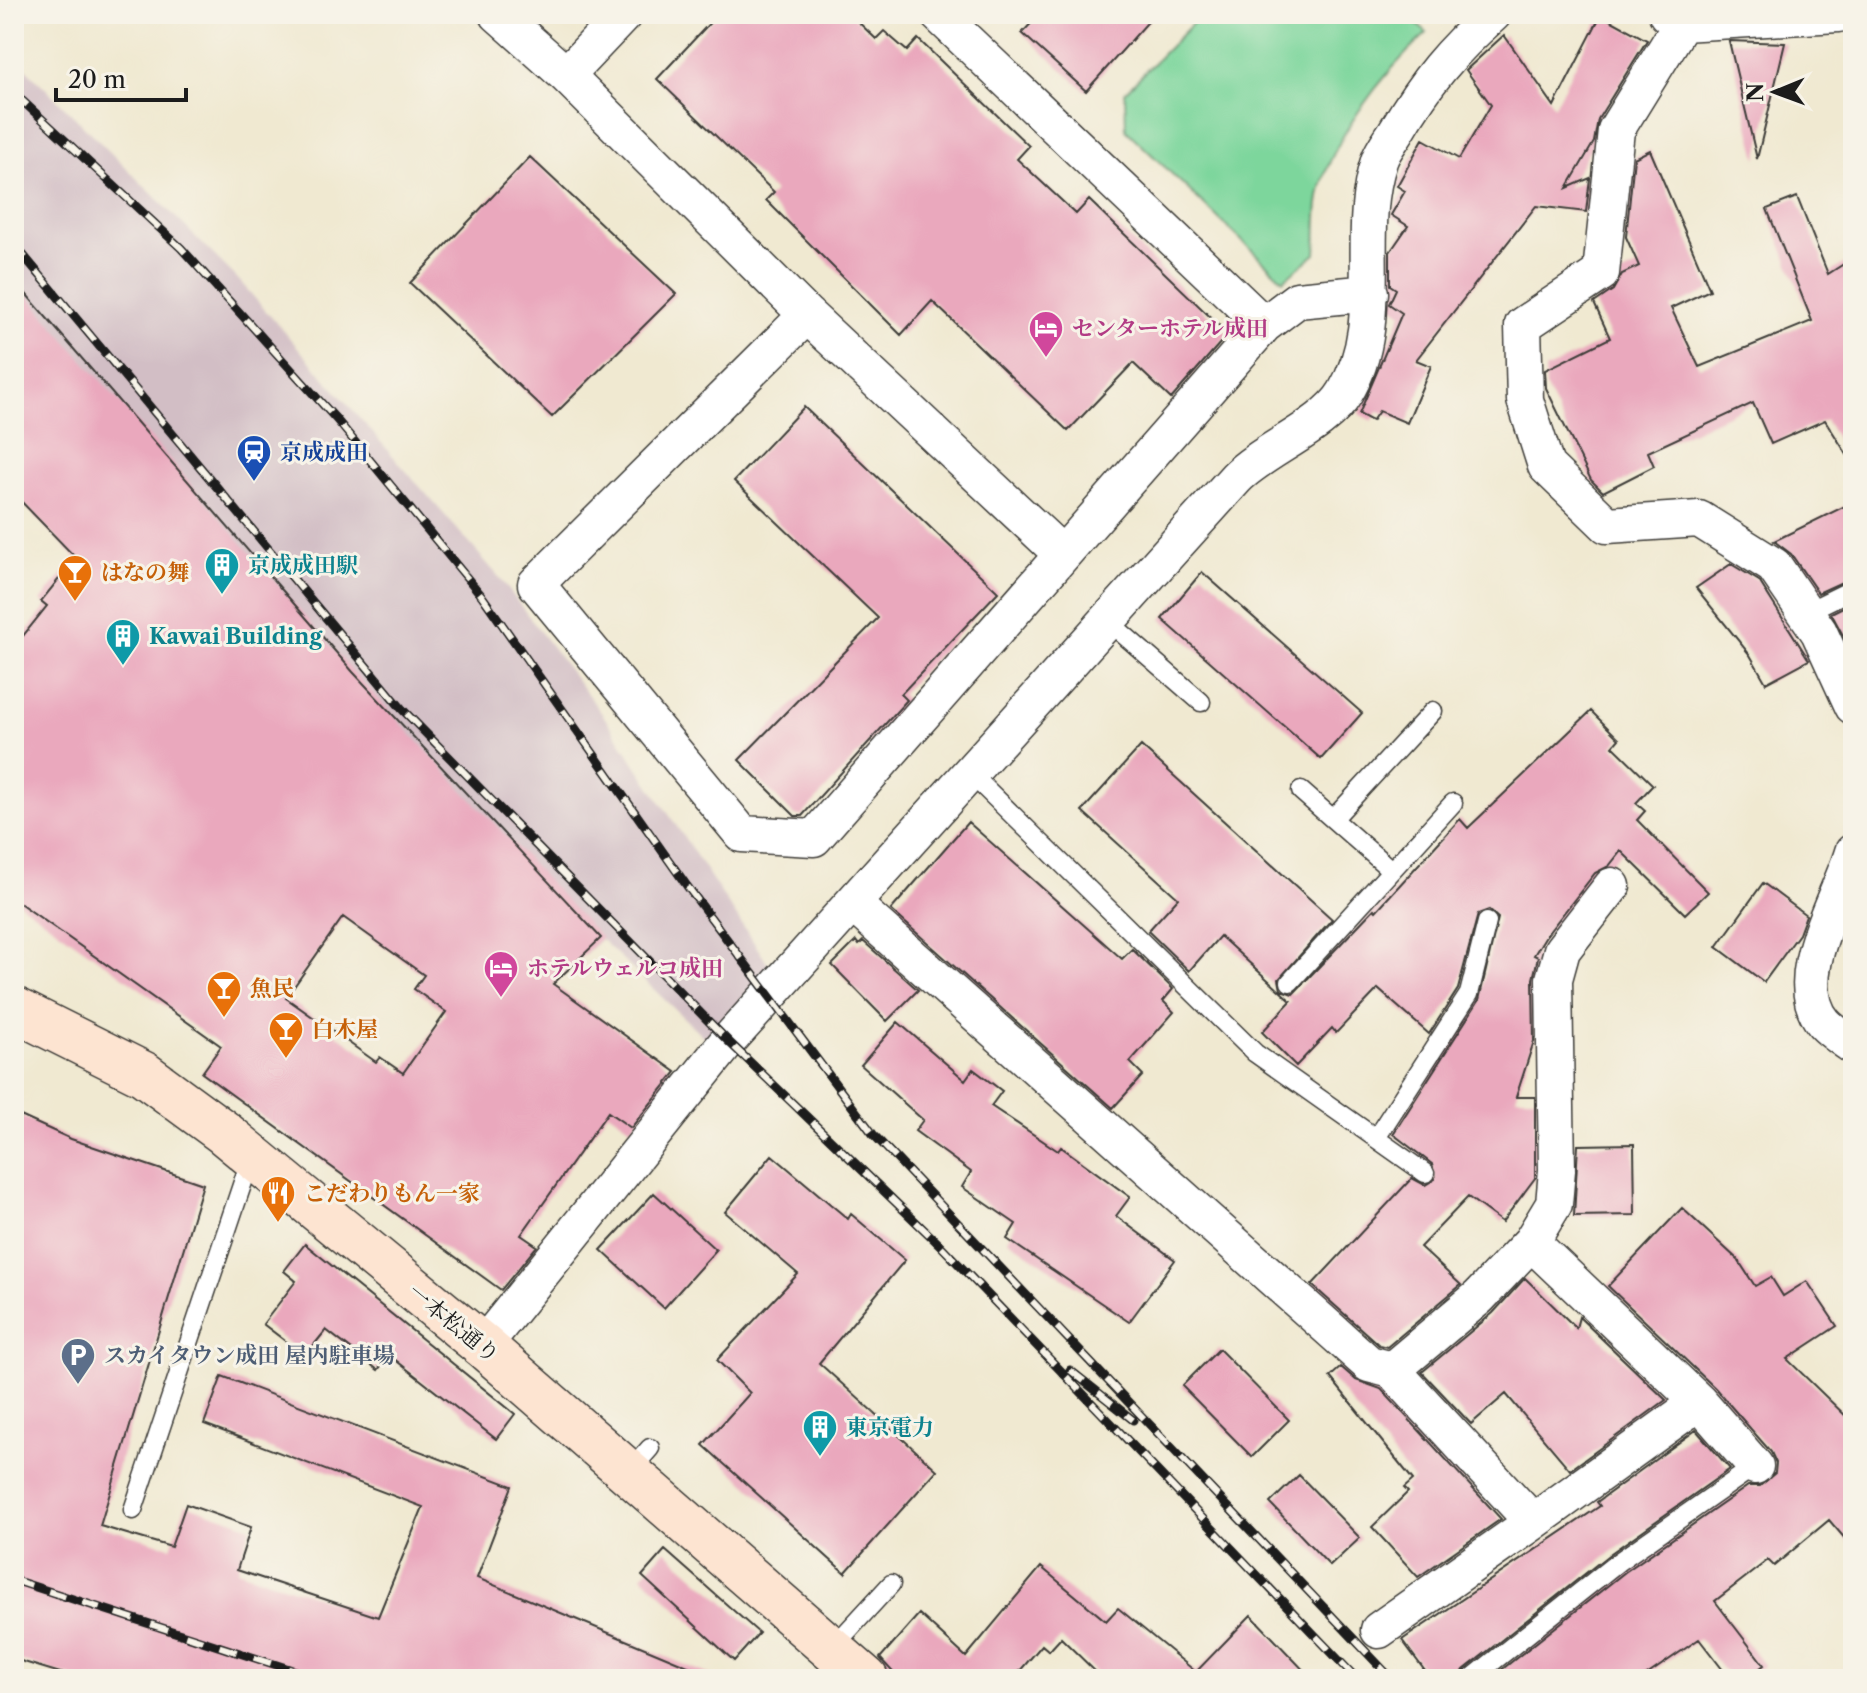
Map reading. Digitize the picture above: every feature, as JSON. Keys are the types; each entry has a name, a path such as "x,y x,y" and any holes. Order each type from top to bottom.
{"street":[{"path":"498,14 566,75 807,315 1062,554"},
{"path":"566,75 624,14"},
{"path":"938,14 1264,325"},
{"path":"483,1346 728,1041 1251,463 1290,442 1344,396 1361,359 1370,293 1371,209 1379,160 1426,81 1493,14"},
{"path":"1838,14 1674,19 1616,130 1601,273 1523,325 1525,400 1546,466 1607,525 1699,519 1774,566 1819,632 1851,698"},
{"path":"807,315 536,584 742,834 814,838 1264,325 1297,300 1370,293"},
{"path":"1853,853 1810,974 1814,1004 1823,1022 1853,1046"},
{"path":"1392,1370 1479,1297 1531,1242 1554,1204 1557,1170 1554,979 1562,950 1612,886"},
{"path":"854,905 1369,1364 1392,1370 1533,1522"},
{"name":"一本松通り","path":"14,1009 144,1074 223,1132 483,1346 640,1460 866,1679"},
{"path":"1531,1242 1699,1402 1755,1466"},
{"path":"1379,1630 1699,1402"}],"lane":[{"path":"1806,612 1853,589"},
{"path":"1108,621 1201,702"},
{"path":"1333,819 1433,711"},
{"path":"971,774 1255,1053 1425,1173"},
{"path":"1301,791 1391,870"},
{"path":"1290,982 1453,803"},
{"path":"1376,1138 1469,994 1487,922"},
{"path":"133,1510 251,1158"},
{"path":"1471,1679 1618,1562 1755,1466"},
{"path":"832,1648 891,1584"}],"shaded area":[{"path":"14,57 237,278 499,577 603,715 774,973 710,1043 601,939 585,954 84,537 69,551 14,493"}],"green space":[{"path":"1202,14 1405,14 1427,33 1393,68 1344,134 1323,182 1317,210 1316,254 1283,280 1126,130 1125,92"}],"building":[{"path":"718,14 850,14 876,39 884,31 907,51 918,39 1029,146 1017,159 1076,214 1089,200 1228,334 1171,399 1133,363 1068,431 932,301 901,335 766,200 774,192 657,79"},
{"path":"1040,14 1155,14 1086,91 1022,33"},
{"path":"1601,15 1647,40 1598,119 1594,142 1567,188 1590,178 1586,212 1536,206 1416,360 1431,366 1407,423 1379,411 1372,421 1359,414 1402,313 1389,304 1396,289 1390,285 1390,252 1408,226 1391,215 1405,191 1397,186 1423,139 1459,159 1491,105 1466,70 1504,35 1554,106"},
{"path":"1729,41 1785,43 1757,159"},
{"path":"1650,150 1710,290 1671,308 1699,367 1812,321 1767,209 1797,197 1828,274 1853,258 1853,464 1825,420 1771,444 1753,403 1648,452 1654,466 1603,492 1591,480 1546,388 1545,370 1610,338 1594,303 1613,290 1622,274 1639,266 1626,237 1634,158"},
{"path":"530,157 676,294 552,417 410,283"},
{"path":"14,280 353,672 601,938 553,984 676,1072 631,1128 608,1112 521,1235 537,1246 501,1290 202,1073 221,1046 14,899 14,647 47,606 41,601 76,558 14,494","holes":["343,917 424,975 414,989 446,1012 403,1073 380,1057 376,1062 286,998"]},
{"path":"804,407 998,592 901,694 907,700 802,816 795,816 739,760 878,618 734,481"},
{"path":"1853,502 1853,577 1818,593 1791,554 1774,541"},
{"path":"1731,564 1759,581 1809,660 1766,683 1750,655 1696,588"},
{"path":"1202,572 1362,713 1321,759 1162,619"},
{"path":"1853,602 1853,635 1845,639 1831,613"},
{"path":"1591,711 1619,739 1613,746 1653,785 1636,803 1645,811 1637,820 1708,892 1685,914 1621,851 1609,866 1595,873 1545,937 1534,955 1538,957 1533,979 1534,1041 1516,1097 1535,1097 1535,1178 1502,1222 1468,1197 1420,1247 1461,1285 1387,1347 1379,1345 1312,1285 1412,1178 1425,1185 1435,1179 1432,1164 1393,1134 1479,1000 1498,918 1489,910 1478,914 1458,989 1429,1034 1378,989 1336,1033 1332,1028 1296,1066 1262,1032 1291,1001 1220,936 1189,971 1148,931 1178,898 1082,811 1141,746 1332,919 1279,979 1281,990 1293,994 1374,909 1376,911 1460,819 1468,828"},
{"path":"968,822 1122,959 1132,949 1173,989 1163,1001 1174,1012 1130,1062 1143,1075 1113,1108 891,910"},
{"path":"1763,883 1806,915 1799,934 1764,982 1717,947"},
{"path":"856,941 859,945 863,941 918,990 887,1021 832,965"},
{"path":"898,1022 965,1080 973,1069 1002,1091 991,1106 1058,1151 1061,1147 1130,1197 1116,1216 1175,1260 1129,1322 1007,1239 1016,1224 962,1187 971,1172 915,1131 923,1120 861,1065"},
{"path":"14,1113 71,1139 203,1184 100,1526 171,1547 186,1504 251,1527 237,1570 378,1617 423,1507 204,1424 222,1376 512,1486 477,1578 719,1679 80,1679 14,1659"},
{"path":"1634,1144 1635,1215 1574,1216 1578,1145"},
{"path":"772,1155 848,1219 851,1214 905,1260 819,1363 937,1470 845,1573 703,1445 750,1393 717,1360 798,1274 725,1212"},
{"path":"654,1193 716,1250 664,1308 601,1250"},
{"path":"1682,1208 1738,1260 1755,1286 1771,1277 1783,1296 1807,1281 1837,1326 1787,1359 1853,1423 1853,1548 1829,1520 1774,1566 1768,1560 1715,1601 1764,1665 1746,1679 1730,1679 1699,1639 1641,1679 1490,1679 1625,1572 1748,1486 1760,1486 1775,1473 1776,1463 1771,1452 1715,1388 1608,1286"},
{"path":"305,1244 515,1414 496,1439 389,1355 378,1370 326,1330 305,1356 263,1324 296,1281 284,1271"},
{"path":"1525,1278 1576,1328 1579,1317 1666,1400 1570,1470 1506,1394 1471,1424 1422,1372 1493,1313"},
{"path":"1219,1349 1289,1420 1252,1457 1182,1386"},
{"path":"1341,1367 1356,1380 1381,1389 1501,1519 1418,1577 1372,1527 1408,1492 1404,1488 1413,1480 1330,1377"},
{"path":"1696,1430 1730,1469 1611,1553 1464,1670 1459,1679 1431,1679 1402,1640 1600,1506 1597,1502"},
{"path":"1299,1475 1360,1538 1330,1566 1270,1503"},
{"path":"665,1550 759,1633 734,1661 642,1576"},
{"path":"1041,1567 1106,1621 1118,1608 1196,1672 1251,1615 1312,1679 1103,1679 1061,1638 1049,1651 1042,1645 1013,1679 899,1679 880,1658 919,1614 966,1657"}],"railway":[{"path":"14,93 181,248 336,419 482,596 687,886 873,1134 1392,1679"},
{"path":"14,244 402,709 728,1041 941,1246 1357,1679"},
{"path":"1070,1370 1133,1420"},
{"path":"14,1580 320,1679"}],"place":[{"name":"センターホテル成田","path":"1046,359"},
{"name":"京成成田","path":"254,483"},
{"name":"京成成田駅","path":"222,596"},
{"name":"はなの舞","path":"75,603"},
{"name":"Kawai Building","path":"123,667"},
{"name":"ホテルウェルコ成田","path":"501,999"},
{"name":"魚民","path":"224,1019"},
{"name":"白木屋","path":"286,1060"},
{"name":"こだわりもん一家","path":"278,1224"},
{"name":"スカイタウン成田 屋内駐車場","path":"78,1386"},
{"name":"東京電力","path":"820,1458"}]}
